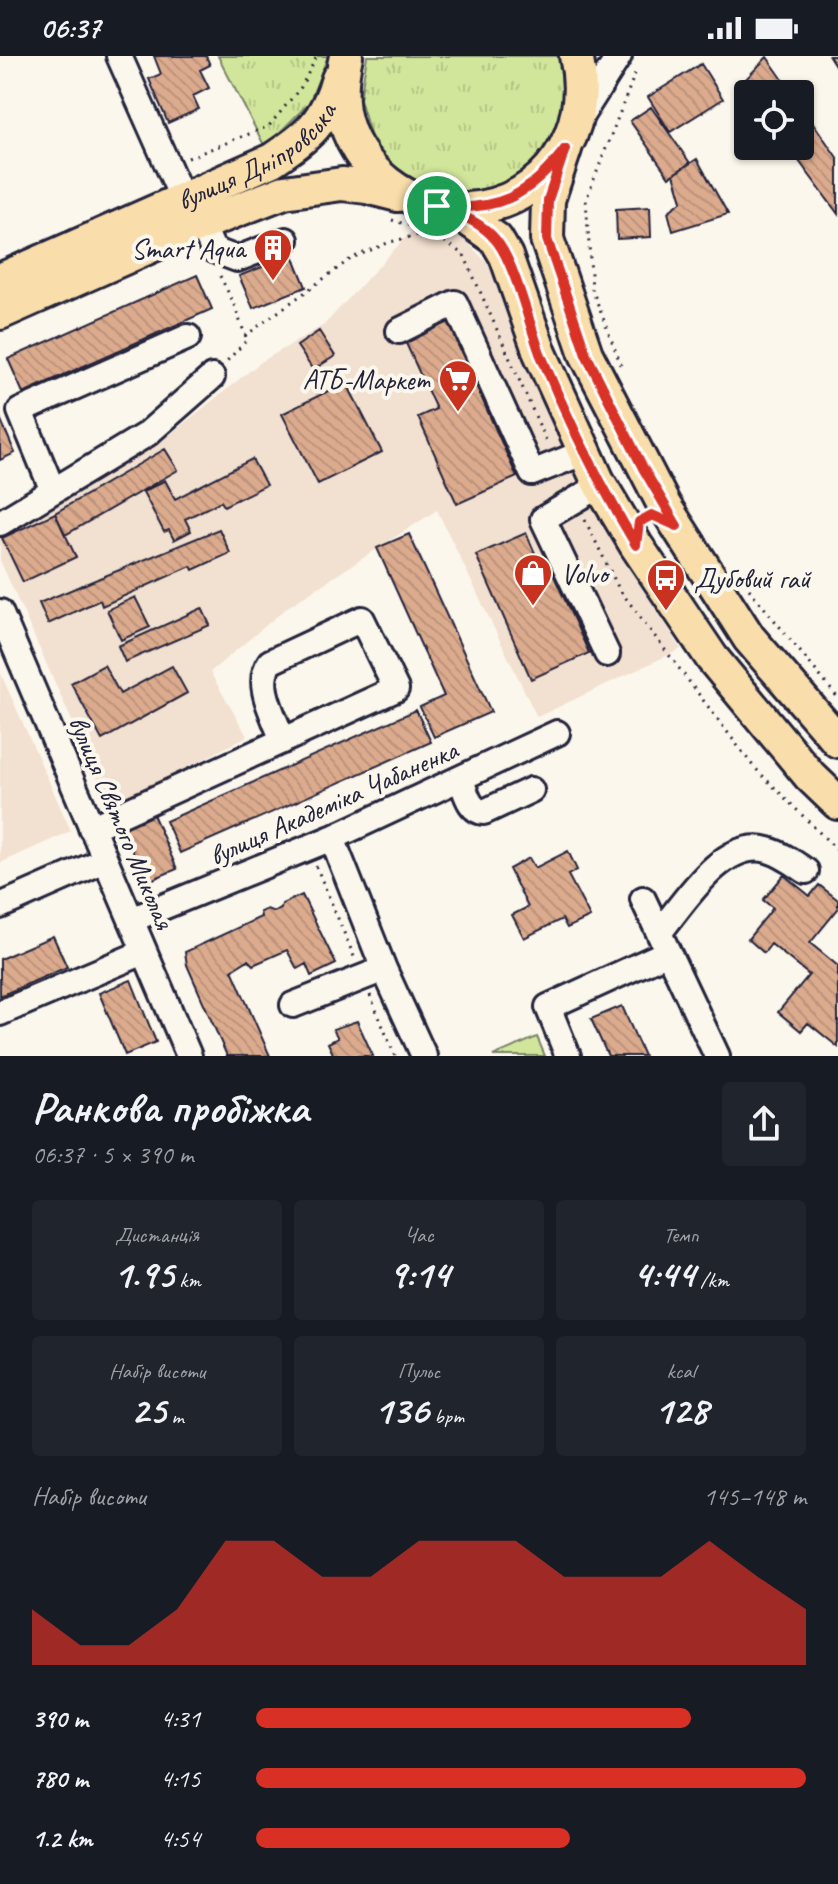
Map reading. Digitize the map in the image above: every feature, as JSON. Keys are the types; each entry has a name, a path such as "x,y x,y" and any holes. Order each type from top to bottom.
{"main road":[{"path":"346,56 341,84 343,112 352,138 366,162 385,182 424,202 466,218 496,239 506,256 540,353 599,483 636,545 712,658 810,776 838,803"},
{"name":"вулиця Дніпровська","path":"0,313 193,216 310,133 324,116 346,56"},
{"path":"576,56 581,99 548,200 547,239 586,354 643,468 749,638 838,741"},
{"path":"424,202 467,209 496,204 523,192 547,173 570,137"},
{"name":"вулиця Дніпровська","path":"0,280 193,216 313,186 342,184 367,187 424,202"},
{"path":"599,483 622,497 637,491 643,468"},
{"path":"636,545 639,522 652,515 677,526"}],"street":[{"path":"119,56 166,166 213,250 237,259 286,240"},
{"path":"570,137 628,63"},
{"path":"399,331 455,303 532,473 585,452"},
{"path":"53,491 20,411 188,337"},
{"path":"0,523 147,434 212,377"},
{"path":"599,483 543,519 607,654"},
{"name":"вулиця Святого Миколая","path":"0,612 189,1056"},
{"path":"91,828 283,741 396,689 362,619 270,662 263,672 262,682 283,741"},
{"name":"вулиця Академіка Чабаненка","path":"131,920 332,838 557,733"},
{"path":"461,780 477,812 484,812 531,790"},
{"path":"332,838 374,974 424,1056"},
{"path":"568,1056 548,1007 663,942 702,880 734,852 751,847 766,849 806,871"},
{"path":"0,906 105,860"},
{"path":"643,899 717,1056"},
{"path":"0,1013 144,952"},
{"path":"293,1005 374,974"}],"path":[{"path":"166,166 269,126 301,87 317,56"},
{"path":"623,370 592,289 586,200 628,63"},
{"path":"245,336 352,258 390,242 430,232 464,255"},
{"path":"212,377 247,340 220,277"},
{"path":"748,588 838,698"},
{"path":"308,848 374,974 395,1056"}],"shaded area":[{"path":"421,221 465,240 490,266 584,478 638,580 681,649 537,717 437,510 289,606 210,672 247,736 111,808 0,560 0,529 162,441 261,362 324,325"},
{"path":"0,672 71,831 0,863"}],"green space":[{"path":"218,56 328,56 309,103 265,147"},
{"path":"367,56 562,56 570,92 548,152 507,187 447,193 403,178 373,145 360,99"},
{"path":"537,1037 545,1056 493,1056"}],"building":[{"path":"154,56 206,56 210,65 200,70 209,88 193,96 199,109 168,123 149,79 161,74"},
{"path":"829,56 838,56 838,70"},
{"path":"767,57 783,80 745,80"},
{"path":"701,64 723,99 670,132 648,97"},
{"path":"651,107 690,163 669,177 630,121"},
{"path":"814,124 838,159 838,214 798,160 814,160"},
{"path":"697,159 728,214 673,231 668,212 682,201 674,174"},
{"path":"650,207 651,237 617,239 616,209"},
{"name":"Smart Aqua","path":"293,255 306,287 253,308 239,276"},
{"path":"197,275 212,309 23,393 8,359"},
{"name":"АТБ-Маркет","path":"456,319 466,341 458,345 517,477 457,504 418,417 436,409 405,341"},
{"path":"319,331 335,356 313,370 297,346"},
{"path":"346,382 382,452 318,484 282,414"},
{"path":"0,418 15,453 0,460"},
{"path":"165,449 178,470 65,535 55,513"},
{"path":"252,459 266,485 224,506 221,501 185,519 191,531 174,540 169,530 164,532 143,492 165,480 175,499"},
{"path":"55,513 76,557 23,582 2,538"},
{"path":"219,529 230,553 193,570 191,566 102,606 100,600 48,624 39,603"},
{"name":"Volvo","path":"526,533 538,560 545,556 589,653 531,679 476,555"},
{"path":"409,534 491,712 434,737 420,707 444,696 377,548"},
{"path":"135,597 150,627 121,640 107,610"},
{"path":"202,608 210,625 125,662 118,646"},
{"path":"104,665 120,694 172,666 187,693 102,740 71,683"},
{"path":"416,710 431,742 180,853 166,821"},
{"path":"152,812 177,869 146,882 121,825"},
{"path":"568,851 577,870 568,875 590,917 567,928 562,919 524,938 512,915 528,907 509,869 529,858 535,868"},
{"path":"784,875 810,896 819,885 838,900 838,909 810,943 838,966 838,1047 808,1023 801,1031 778,1012 809,975 771,944 764,953 748,939 773,908 763,900"},
{"path":"302,895 336,964 311,976 306,964 297,969 287,950 253,965 248,960 232,970 270,1056 227,1056 187,965 185,952 261,917 260,912 281,909 282,904"},
{"path":"53,936 67,967 0,996 0,959"},
{"path":"131,980 156,1042 125,1055 99,993"},
{"path":"622,1006 644,1056 608,1056 591,1019"},
{"path":"357,1021 373,1056 334,1056 328,1043 338,1038 333,1029"}],"place":[{"name":"Smart Aqua","path":"273,282"},
{"name":"АТБ-Маркет","path":"458,413"},
{"name":"Volvo","path":"533,607"},
{"name":"Дубовий гай","path":"666,612"}],"route":[{"path":"565,149 548,200 547,239 586,354 643,468 677,526 652,515 639,522 636,545 598,481 540,353 506,256 496,239 481,226 437,206 467,209 496,204 523,192 547,173 565,149"}]}
